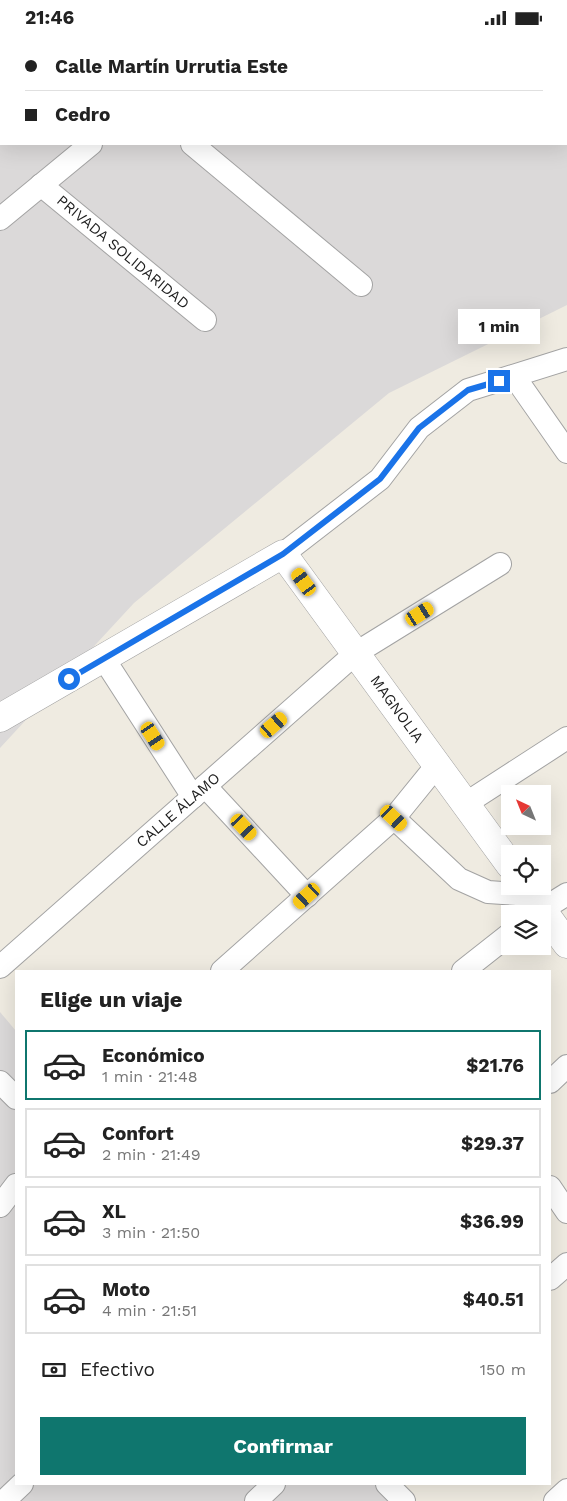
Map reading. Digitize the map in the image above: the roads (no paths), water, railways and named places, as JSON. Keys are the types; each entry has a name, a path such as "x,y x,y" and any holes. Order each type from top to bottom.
{"street":[{"path":"0,219 90,145"},
{"path":"193,145 361,285"},
{"name":"PRIVADA SOLIDARIDAD","path":"41,185 206,320"},
{"path":"0,718 283,554 380,479 419,428 468,390 567,359"},
{"path":"514,376 567,452"},
{"name":"MAGNOLIA","path":"283,554 501,853"},
{"name":"CALLE ÁLAMO","path":"0,967 356,653 500,564"},
{"path":"104,659 199,791 307,896"},
{"path":"465,803 567,738"},
{"path":"223,970 394,818 437,765"},
{"path":"394,818 459,879 488,891 533,901 567,895"},
{"path":"533,901 567,943"},
{"path":"464,970 501,941"},
{"path":"551,1081 567,1066"},
{"path":"0,1082 15,1097"},
{"path":"0,1206 15,1186"},
{"path":"551,1188 567,1212"},
{"path":"551,1278 567,1263"},
{"path":"4,1501 21,1485"},
{"path":"256,1501 273,1485"},
{"path":"389,1485 404,1501"},
{"path":"555,1501 567,1490"}]}
